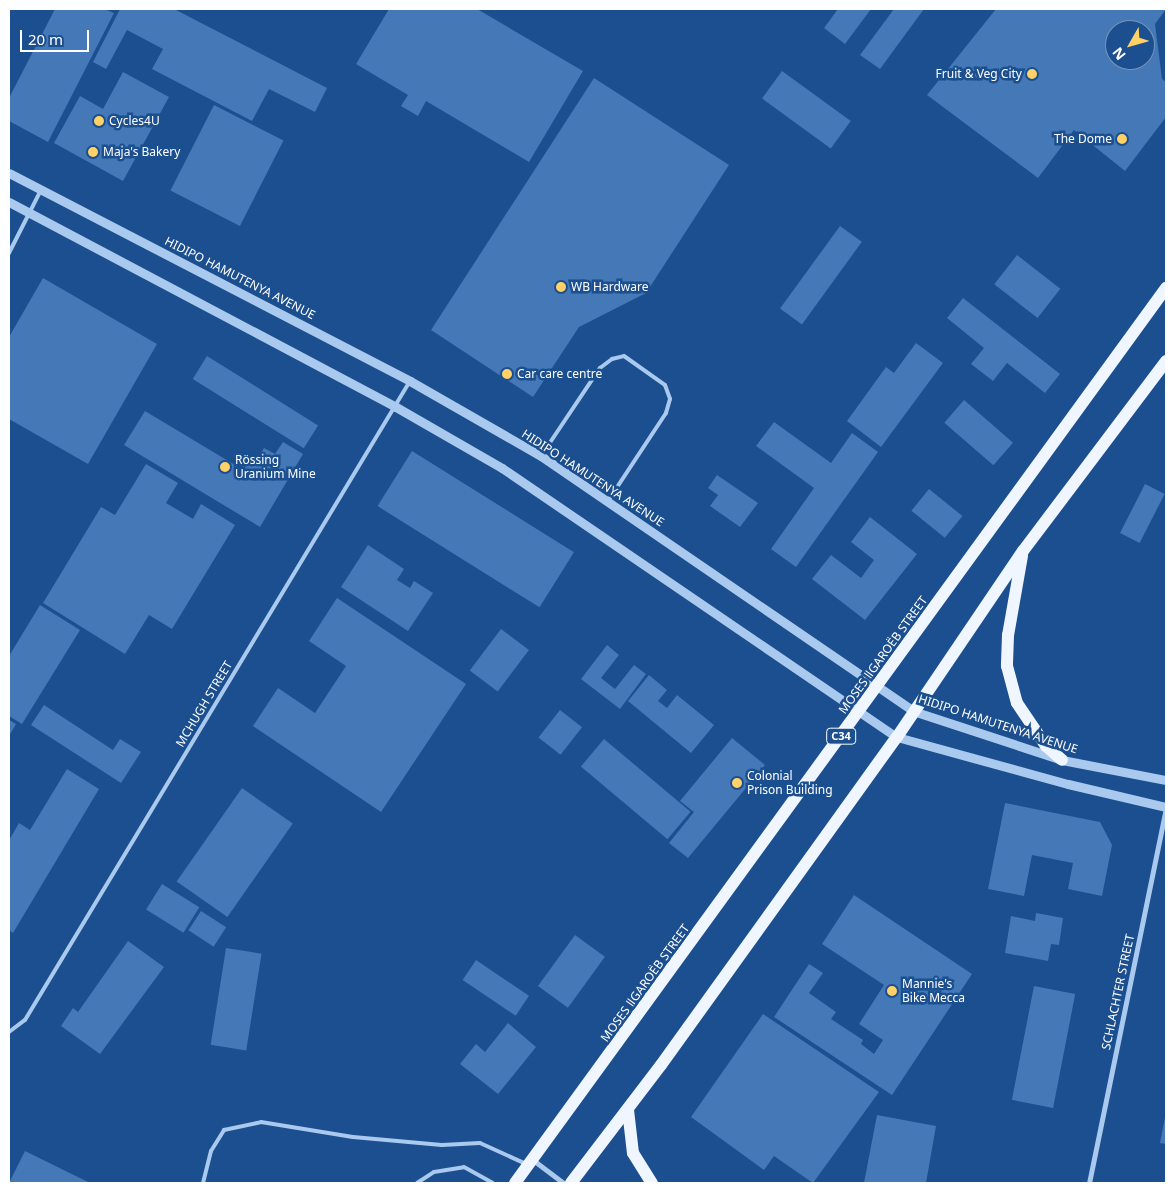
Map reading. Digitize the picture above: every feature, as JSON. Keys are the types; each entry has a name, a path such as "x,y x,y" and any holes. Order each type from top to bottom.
{"main road":[{"name":"MOSES ǁGAROËB STREET","path":"516,1183 1166,288"},
{"path":"571,1183 628,1110 897,737 1023,551 1166,361"},
{"path":"1023,551 1008,635 1007,666 1017,703 1042,740 1062,760"},
{"path":"628,1110 633,1153 652,1183"}],"street":[{"name":"HIDIPO HAMUTENYA AVENUE","path":"9,173 410,381 541,456 913,711 1062,760 1166,780"},
{"path":"9,202 396,407 502,468 897,737 1068,784 1166,806"},
{"name":"SCHLACHTER STREET","path":"1089,1183 1166,806"},
{"path":"530,1163 564,1183"}],"lane":[{"path":"9,253 41,189"},
{"path":"541,456 600,368 612,358 624,356 666,385 670,399 666,413 608,501"},
{"name":"MCHUGH STREET","path":"9,1032 25,1020 410,381"},
{"path":"203,1183 211,1151 224,1130 261,1122 353,1137 442,1145 480,1143 530,1163"},
{"path":"417,1183 434,1172 464,1167 493,1183"}],"building":[{"path":"55,9 104,9 114,13 48,142 9,121 9,98"},
{"path":"120,9 174,9 327,88 315,112 269,89 252,121 152,69 163,49 127,30 106,69 93,62"},
{"path":"389,9 477,9 583,71 529,162 426,101 418,116 401,106 408,95 356,64"},
{"path":"838,9 871,9 845,44 824,28"},
{"path":"894,9 924,9 880,69 860,55"},
{"path":"996,9 1166,9 1155,24 1162,79 1166,82 1166,117 1125,171 1074,130 1038,178 927,95"},
{"path":"782,71 851,121 831,148 762,99"},
{"path":"123,72 169,97 123,181 54,143 80,96 103,109"},
{"path":"594,78 729,165 646,293 579,327 533,397 431,330"},
{"path":"214,105 283,140 240,226 170,191"},
{"path":"840,226 862,242 802,324 780,309"},
{"path":"1017,255 1060,289 1038,318 994,284"},
{"path":"43,278 157,344 88,464 9,419 9,337"},
{"path":"963,298 1060,374 1045,393 1007,363 993,381 971,364 984,348 947,318"},
{"path":"916,343 943,363 881,447 847,421 886,367 894,373"},
{"path":"207,356 318,425 304,448 193,379"},
{"path":"964,400 1013,443 993,465 944,423"},
{"path":"145,411 240,468 246,457 255,463 264,448 275,454 283,442 303,454 260,527 124,445"},
{"path":"774,422 831,463 852,433 878,452 796,567 771,549 814,488 756,446"},
{"path":"412,451 574,552 540,607 378,506"},
{"path":"146,464 178,483 166,503 193,519 201,504 235,525 172,629 149,615 125,654 43,603 101,507 115,515"},
{"path":"717,475 758,503 740,527 710,506 718,495 708,488"},
{"path":"1145,484 1165,494 1140,543 1120,533"},
{"path":"929,489 962,516 945,538 911,511"},
{"path":"870,517 917,554 865,620 812,579 831,555 861,578 874,560 851,542"},
{"path":"368,545 404,569 397,580 410,588 414,581 433,593 408,631 341,587"},
{"path":"337,598 466,684 381,812 253,726 278,688 315,713 346,666 309,641"},
{"path":"40,605 80,630 22,724 9,716 9,656"},
{"path":"501,629 529,650 498,692 470,671"},
{"path":"607,645 619,655 601,678 615,689 634,665 646,674 620,709 581,679"},
{"path":"649,675 667,690 658,701 667,708 677,695 714,725 691,753 628,701"},
{"path":"44,705 113,750 120,739 141,752 121,783 31,725"},
{"path":"560,710 582,727 561,755 538,738"},
{"path":"9,720 16,724 9,736"},
{"path":"732,738 765,765 688,858 669,843 694,812 680,801"},
{"path":"604,739 691,812 667,839 581,767"},
{"path":"67,769 99,789 13,933 9,930 9,840 19,823 30,830"},
{"path":"242,788 293,824 227,917 177,881"},
{"path":"1005,803 1100,822 1112,845 1102,896 1068,889 1073,863 1032,855 1024,896 988,889"},
{"path":"162,884 199,907 183,933 146,909"},
{"path":"854,895 972,974 892,1095 774,1017 809,964 823,973 809,993 836,1012 831,1019 863,1040 861,1044 874,1054 883,1040 859,1024 884,985 822,944"},
{"path":"201,911 226,927 214,947 188,930"},
{"path":"1036,913 1063,918 1059,945 1051,944 1048,961 1005,953 1011,916 1035,921"},
{"path":"575,935 605,957 568,1008 538,986"},
{"path":"128,941 164,967 100,1054 61,1026 73,1008 78,1012"},
{"path":"226,948 262,954 246,1050 211,1045"},
{"path":"476,960 529,996 516,1016 463,980"},
{"path":"1034,986 1075,994 1053,1108 1012,1100"},
{"path":"763,1014 879,1092 813,1183 774,1156 764,1170 691,1117"},
{"path":"508,1023 536,1047 498,1094 460,1064 476,1044 485,1052"},
{"path":"877,1115 936,1126 926,1183 864,1183"},
{"path":"1166,1117 1166,1144 1160,1143"},
{"path":"25,1151 90,1183 9,1183"}],"place":[{"name":"Fruit & Veg City","path":"1032,74"},
{"name":"Cycles4U","path":"99,121"},
{"name":"The Dome","path":"1122,139"},
{"name":"Maja's Bakery","path":"93,152"},
{"name":"WB Hardware","path":"561,287"},
{"name":"Car care centre","path":"507,374"},
{"name":"Rössing Uranium Mine","path":"225,467"},
{"name":"Colonial Prison Building","path":"737,783"},
{"name":"Mannie's Bike Mecca","path":"892,991"}]}
